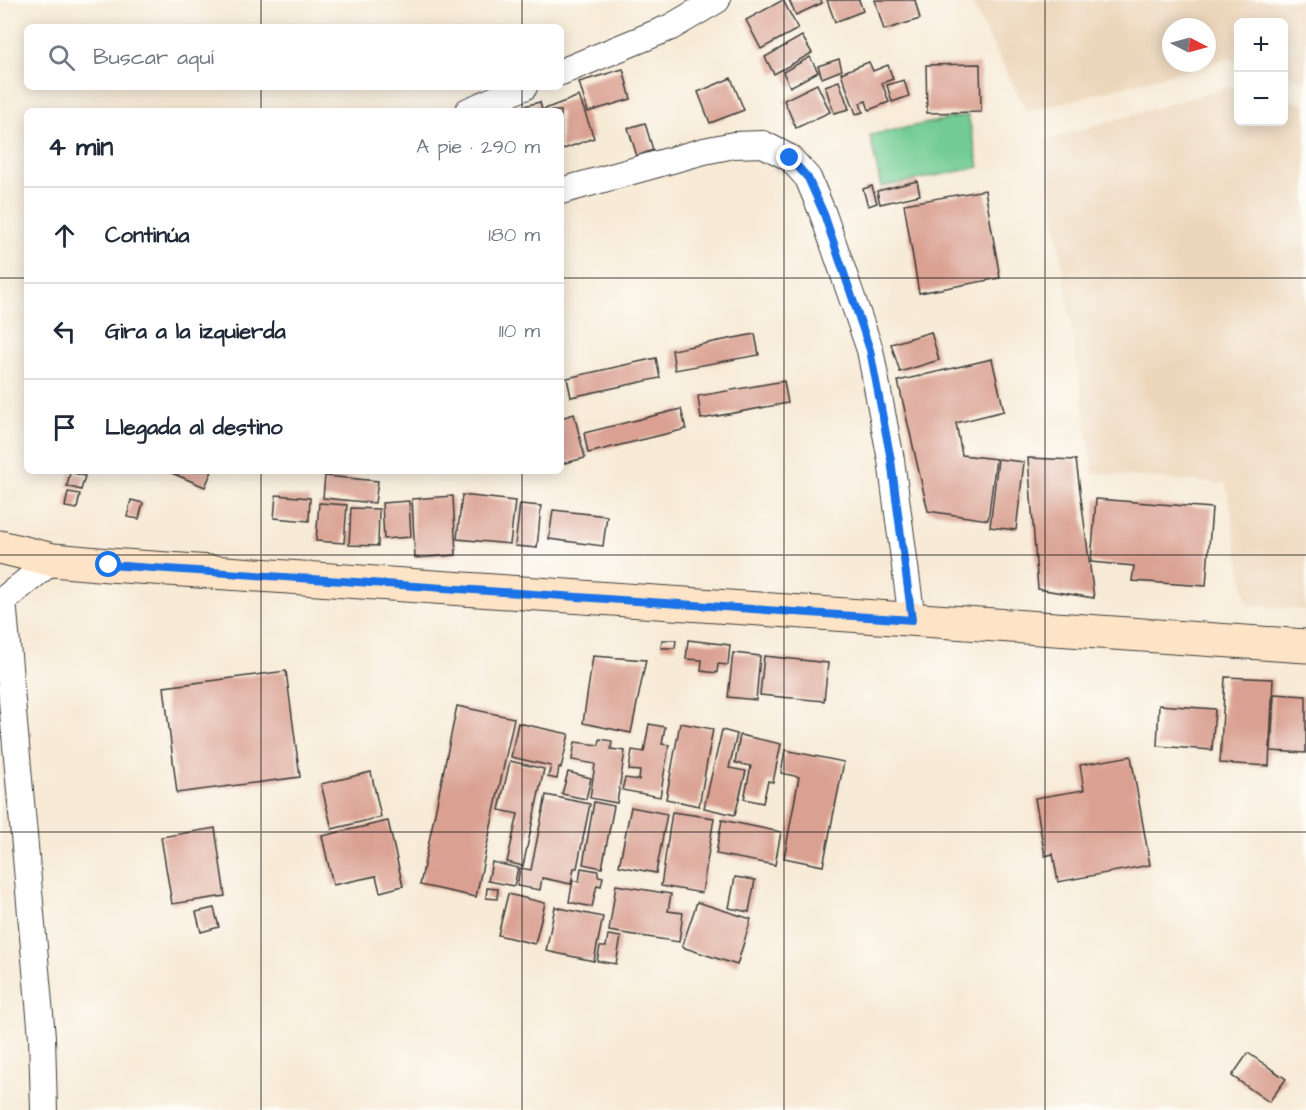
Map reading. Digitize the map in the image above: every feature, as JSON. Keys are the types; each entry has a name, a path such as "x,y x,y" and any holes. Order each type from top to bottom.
{"main road":[{"path":"0,546 53,560 361,583 1306,646"}],"street":[{"path":"564,71 671,27 717,0"},
{"path":"475,108 517,90"},
{"path":"564,190 704,151 734,145 764,144 790,158 808,178 824,214 870,350 891,460 912,620"},
{"path":"45,1110 42,1037 2,600 53,560"}],"shaded area":[{"path":"970,0 1306,0 1306,80 1288,75 1288,18 1234,18 1234,61 1227,59 1216,62 1216,18 1162,18 1162,72 1178,72 1027,112"},
{"path":"1231,86 1234,87 1234,126 1288,126 1288,100 1306,104 1306,610 1247,605 1226,484 1093,473 1044,141"}],"green space":[{"path":"968,115 979,167 881,187 870,135"}],"building":[{"path":"783,0 798,29 761,49 746,20"},
{"path":"789,0 821,0 822,3 796,15"},
{"path":"827,0 859,0 863,11 835,22"},
{"path":"875,0 915,0 920,19 884,30"},
{"path":"802,36 812,53 774,74 765,57"},
{"path":"810,57 818,72 790,87 783,72"},
{"path":"839,59 842,70 822,78 818,66"},
{"path":"869,62 873,71 888,65 893,79 882,83 889,102 869,110 866,101 860,103 863,112 856,114 841,73"},
{"path":"980,64 981,112 927,113 926,65"},
{"path":"623,69 631,99 588,112 579,82"},
{"path":"731,78 744,110 710,123 698,92"},
{"path":"904,80 909,96 892,102 887,85"},
{"path":"839,81 849,109 834,113 825,86"},
{"path":"817,84 830,112 796,128 784,100"},
{"path":"579,96 594,138 564,149 564,108 547,108"},
{"path":"540,102 542,108 520,108 520,107"},
{"path":"645,123 653,150 637,156 628,128"},
{"path":"917,181 920,195 880,204 877,191"},
{"path":"872,186 877,203 868,206 863,189"},
{"path":"985,190 1000,278 919,293 904,204"},
{"path":"931,332 939,360 900,372 891,344"},
{"path":"755,334 759,355 675,370 672,350"},
{"path":"656,358 660,378 571,397 567,378"},
{"path":"992,359 1004,411 956,423 962,455 996,459 988,520 928,511 898,381"},
{"path":"784,381 788,403 701,419 698,396"},
{"path":"681,409 686,429 588,453 584,433"},
{"path":"574,414 585,458 564,463 564,417"},
{"path":"1028,458 1076,460 1094,598 1038,589"},
{"path":"998,459 1024,462 1016,530 990,527"},
{"path":"70,474 85,476 81,490 67,486"},
{"path":"174,474 211,474 205,487"},
{"path":"325,476 378,481 375,503 323,498"},
{"path":"68,492 80,494 77,509 65,507"},
{"path":"276,495 310,498 309,521 274,518"},
{"path":"462,495 515,501 510,544 457,539"},
{"path":"453,496 456,555 415,558 412,499"},
{"path":"1096,499 1212,508 1206,586 1132,581 1134,566 1091,562"},
{"path":"131,500 143,503 139,519 127,517"},
{"path":"409,501 411,537 384,539 382,503"},
{"path":"319,503 347,505 344,543 316,541"},
{"path":"520,504 541,506 537,548 515,546"},
{"path":"351,508 379,509 378,546 349,545"},
{"path":"553,510 607,516 603,546 549,539"},
{"path":"662,640 676,640 675,648 661,648"},
{"path":"688,640 730,645 728,665 718,664 717,673 701,671 702,660 686,659"},
{"path":"733,653 760,656 756,700 728,697"},
{"path":"593,656 646,660 631,733 583,723"},
{"path":"764,656 828,663 824,701 760,695"},
{"path":"286,671 300,777 177,793 164,687"},
{"path":"1225,677 1273,679 1269,766 1220,763"},
{"path":"1274,694 1306,696 1306,753 1271,751"},
{"path":"1159,705 1215,709 1212,750 1157,746"},
{"path":"457,706 514,718 476,897 420,885"},
{"path":"518,723 569,734 557,779 548,777 551,766 511,757"},
{"path":"680,723 713,729 699,806 666,799"},
{"path":"649,724 665,727 662,744 669,745 660,797 622,790 625,778 639,780 640,771 629,770 632,750 644,752"},
{"path":"722,730 737,734 729,768 746,771 735,815 704,808"},
{"path":"740,735 781,744 773,782 768,781 763,803 744,799 751,766 735,763"},
{"path":"600,739 612,741 611,749 625,751 617,803 590,798 595,764 572,760 575,742 599,745"},
{"path":"785,750 844,762 823,866 784,858 799,777 781,773"},
{"path":"1131,756 1150,865 1058,882 1053,854 1045,856 1035,798 1084,790 1080,765"},
{"path":"510,761 544,769 523,866 507,862 518,814 499,810"},
{"path":"371,772 381,817 332,829 321,784"},
{"path":"568,772 591,778 586,799 562,794"},
{"path":"546,795 590,804 577,868 574,868 571,884 542,878 540,890 517,886 520,868 531,870"},
{"path":"594,802 614,806 602,868 583,864"},
{"path":"631,807 667,814 656,873 619,866"},
{"path":"672,812 714,818 702,893 661,886"},
{"path":"722,820 781,832 775,865 716,854"},
{"path":"388,821 403,886 380,892 376,876 333,885 322,836"},
{"path":"215,828 225,896 172,904 161,837"},
{"path":"492,862 518,868 514,886 488,881"},
{"path":"581,868 598,871 598,876 603,877 601,886 597,885 592,907 569,902 573,880 579,882"},
{"path":"735,877 755,880 749,912 729,908"},
{"path":"616,885 671,894 668,911 683,913 679,942 609,931"},
{"path":"487,888 498,889 497,899 486,898"},
{"path":"508,894 545,903 535,944 498,935"},
{"path":"697,902 751,919 737,965 682,947"},
{"path":"555,907 603,917 594,961 546,951"},
{"path":"214,908 219,927 201,932 196,912"},
{"path":"608,935 621,937 616,964 597,961 600,947 606,947"},
{"path":"1248,1053 1286,1079 1269,1102 1232,1076"}],"route":[{"path":"109,565 912,620 891,460 870,350 824,214 808,178 790,158"}]}
